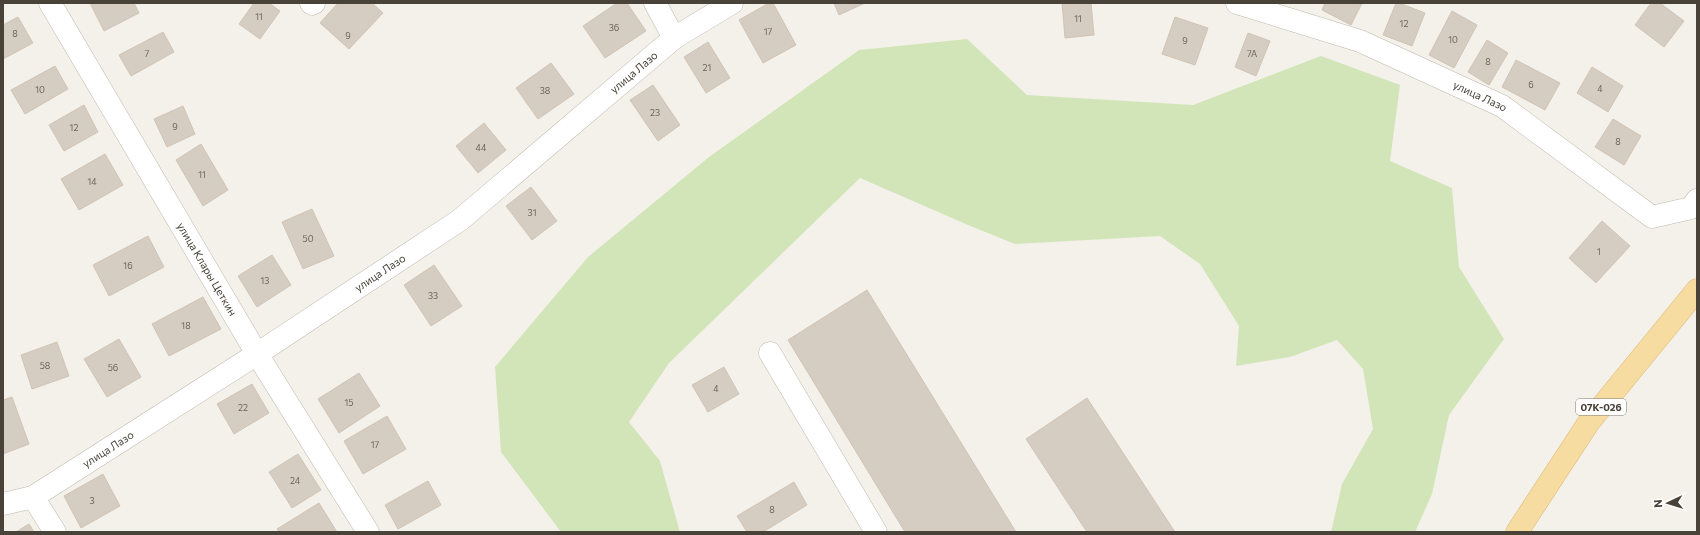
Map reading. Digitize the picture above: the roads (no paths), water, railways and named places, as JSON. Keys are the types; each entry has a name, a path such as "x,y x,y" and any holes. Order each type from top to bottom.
{"main road":[{"name":"07К-026","path":"1517,532 1589,422 1697,290"}],"street":[{"name":"улица Клары Цеткин","path":"50,3 257,354 368,532"},
{"path":"310,3 314,3"},
{"path":"655,3 674,38"},
{"name":"улица Лазо","path":"3,504 33,497 257,354 460,220 674,38 732,3"},
{"name":"улица Лазо","path":"1236,3 1360,41 1502,106 1652,217 1691,208 1697,200"},
{"path":"770,353 876,532"},
{"path":"33,497 55,532"}]}
